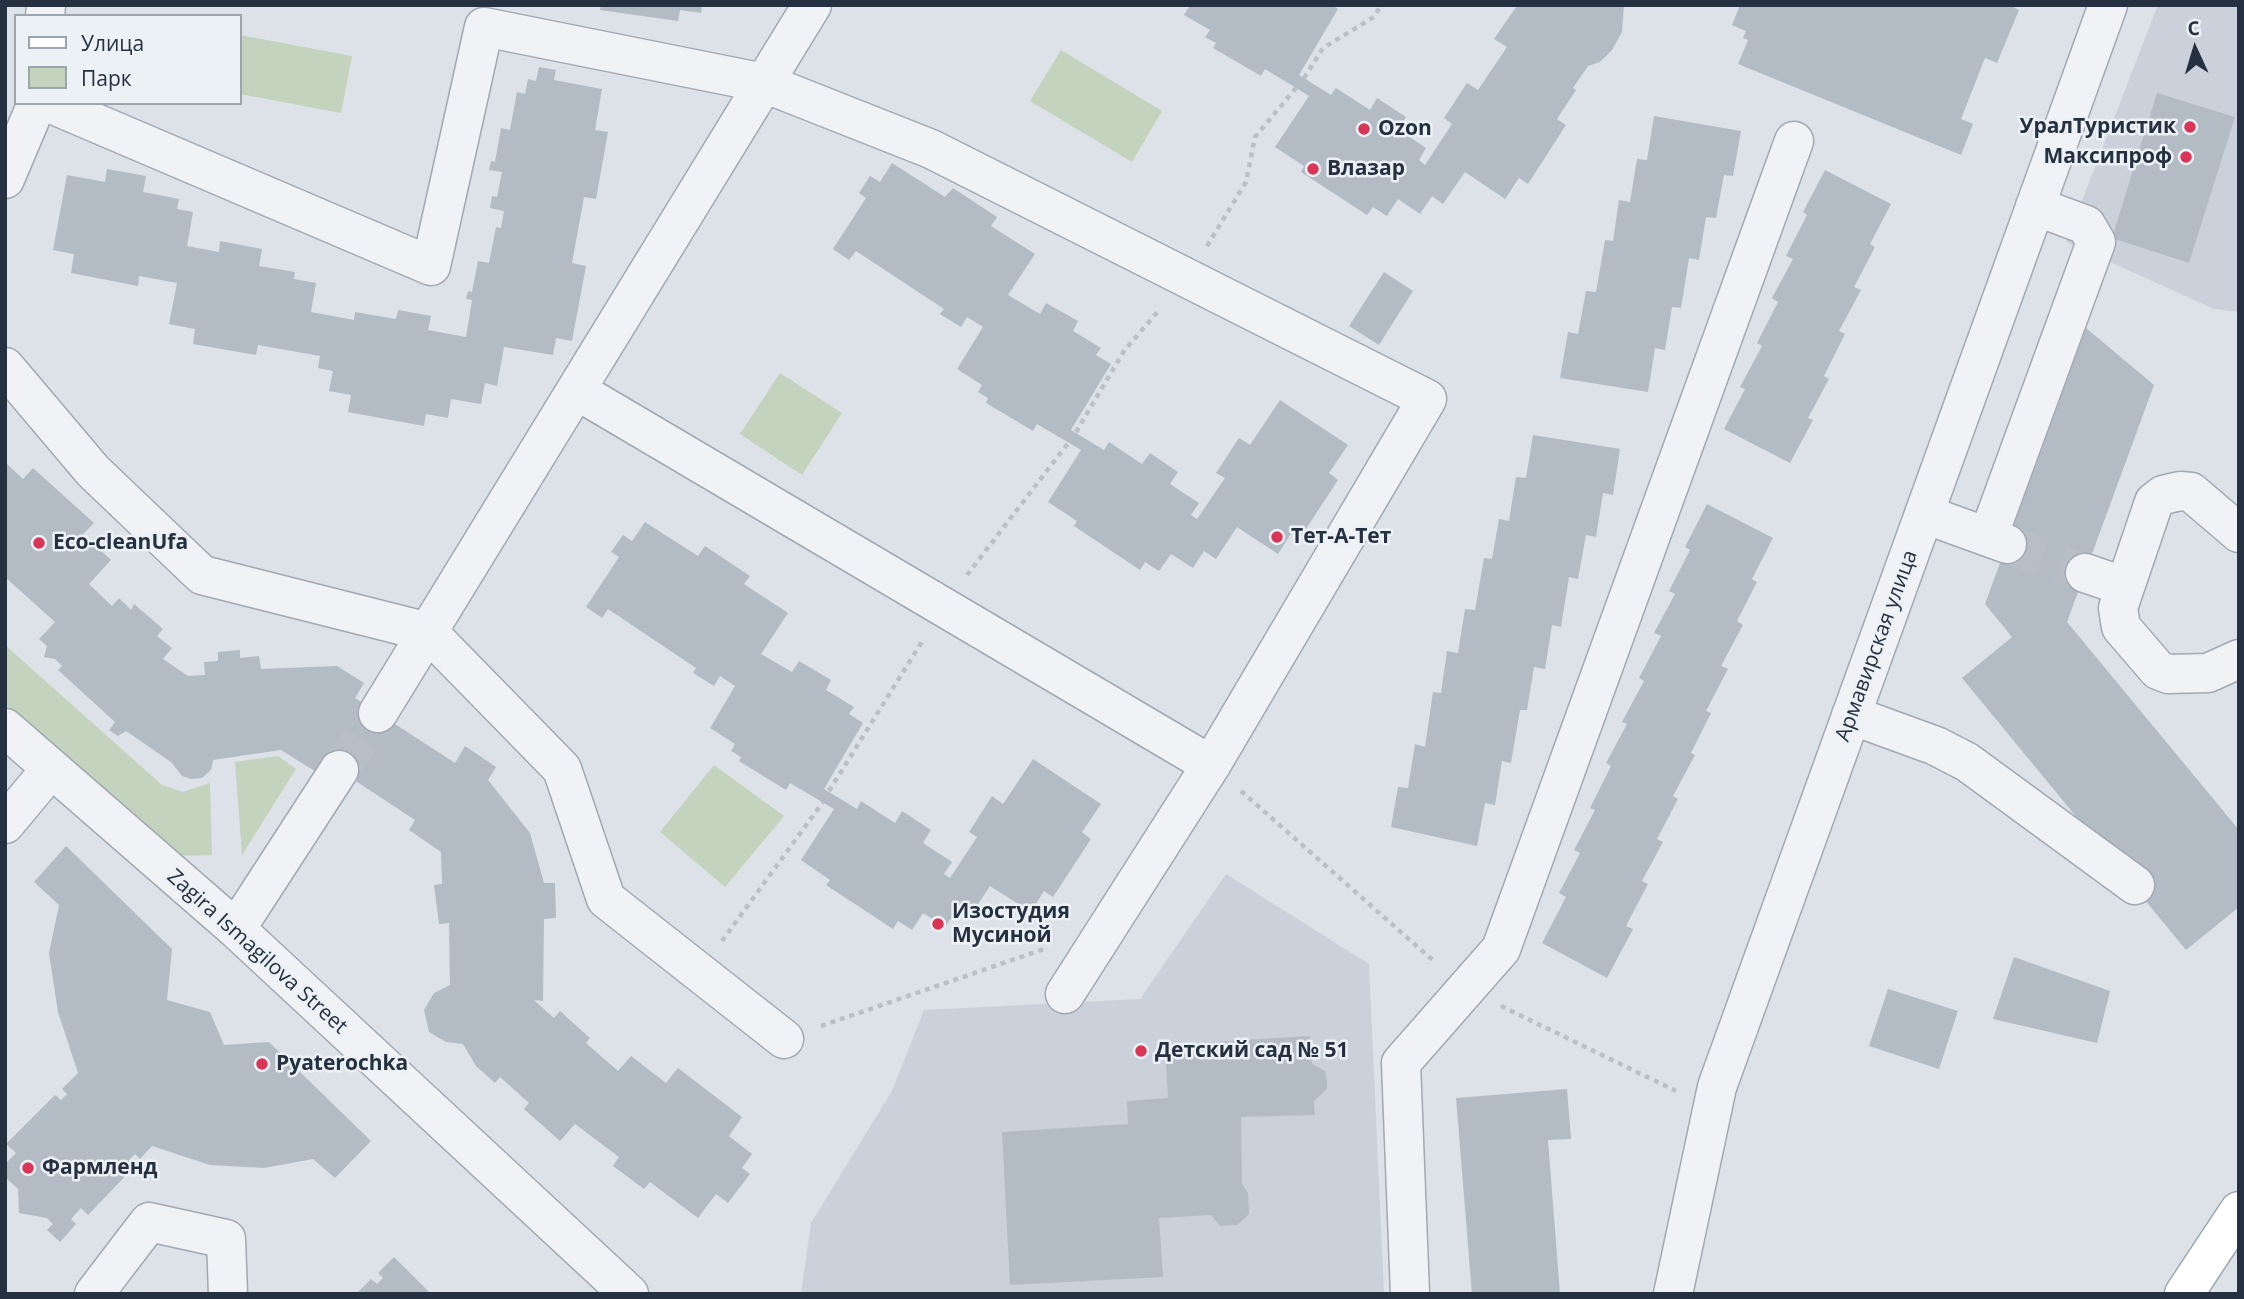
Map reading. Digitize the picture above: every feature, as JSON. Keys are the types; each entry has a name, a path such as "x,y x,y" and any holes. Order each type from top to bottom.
{"main road":[{"path":"2184,1294 2239,1211"}],"street":[{"path":"378,713 812,5"},
{"name":"Армавирская улица","path":"1674,1294 1712,1108 2108,5"},
{"path":"55,105 431,266 484,27 764,83 931,149 1427,399 1211,765 1065,994"},
{"path":"5,179 36,105"},
{"path":"1410,1294 1401,1063 1502,949 1794,141"},
{"path":"1924,514 1997,541 2096,242 2086,225 2035,206"},
{"path":"5,367 93,471 202,575 428,632 562,769 606,899 784,1039"},
{"path":"576,390 1211,765"},
{"path":"2233,673 2168,674 2151,665 2121,627 2118,608 2123,586 2154,502 2163,495 2180,491 2192,492 2239,533"},
{"path":"2085,572 2123,586"},
{"path":"1851,715 1937,746 1967,762 2135,885"},
{"name":"Zagira Ismagilova Street","path":"5,728 50,770 236,929 629,1294"},
{"path":"5,824 50,770"},
{"path":"236,929 339,770"},
{"path":"94,1294 149,1222 226,1239 228,1294"}],"path":[{"path":"1304,78 1324,48 1374,17 1381,5"},
{"path":"1211,765 1466,989 1712,1108"},
{"path":"699,973 823,802"},
{"path":"784,1039 1107,928"}],"shaded area":[{"path":"2158,5 2239,5 2239,312 2214,309 2066,242"},
{"name":"Детский сад № 51","path":"1226,874 1369,964 1384,1294 801,1294 811,1223 892,1091 924,1010 1140,999"}],"green space":[{"path":"242,35 352,56 341,113 242,94"},
{"path":"1061,50 1162,111 1132,162 1030,101"},
{"path":"780,373 842,413 802,475 740,434"},
{"path":"5,645 162,785 183,792 210,783 212,855 175,856 5,705"},
{"path":"278,756 296,769 242,855 235,762"},
{"path":"714,765 784,816 725,887 660,832"}],"building":[{"path":"601,5 702,5 701,13 680,10 678,21 600,10"},
{"path":"1190,5 1332,5 1338,9 1299,75 1331,95 1336,88 1370,110 1377,98 1406,117 1398,129 1426,148 1419,160 1425,165 1452,124 1444,118 1467,83 1478,90 1507,47 1494,39 1516,7 1514,5 1624,5 1622,32 1612,50 1600,62 1588,66 1573,88 1576,90 1557,119 1566,125 1528,184 1519,178 1505,199 1465,172 1443,204 1432,196 1420,214 1398,199 1387,216 1373,207 1367,215 1301,172 1304,166 1275,147 1309,96 1265,69 1261,76 1213,48 1216,43 1205,37 1210,30 1184,15"},
{"path":"1740,5 2009,5 2019,10 1997,63 1985,58 1961,119 1973,124 1961,155 1738,64 1748,40 1743,38 1746,31 1732,25"},
{"path":"539,67 556,70 554,80 602,89 595,130 608,132 596,199 584,197 572,263 586,266 572,341 556,338 553,355 504,347 497,386 485,383 481,404 451,399 448,418 426,414 424,426 348,412 351,395 329,391 333,371 318,368 320,356 258,345 256,355 193,344 195,329 169,324 177,283 139,276 138,286 71,273 74,254 53,250 67,175 105,182 107,169 146,176 143,192 179,199 177,209 193,212 187,246 219,252 220,241 262,249 259,266 295,272 294,279 316,283 311,312 354,320 355,312 396,319 398,310 431,316 428,330 466,337 472,300 466,299 468,291 472,292 478,261 489,263 496,227 501,228 504,211 490,208 492,196 497,197 502,172 489,170 491,161 495,162 501,128 510,130 517,92 525,94 528,79 536,81"},
{"path":"2157,93 2235,117 2189,263 2112,238"},
{"path":"1654,116 1741,131 1733,176 1724,175 1716,218 1706,217 1699,260 1689,258 1681,308 1672,307 1665,350 1655,348 1648,392 1560,378 1568,332 1578,334 1586,291 1596,292 1605,240 1613,241 1619,200 1630,202 1637,159 1647,160"},
{"path":"892,163 945,197 953,188 997,217 991,226 1035,254 1008,295 1040,314 1046,303 1078,321 1073,331 1101,348 1096,355 1111,364 1071,430 1104,450 1109,442 1142,464 1150,453 1178,472 1170,484 1199,503 1191,515 1197,519 1225,478 1216,473 1239,438 1250,445 1280,400 1348,445 1329,473 1338,480 1300,538 1292,532 1278,554 1237,527 1216,559 1204,551 1193,568 1171,554 1159,571 1145,562 1140,570 1074,526 1077,521 1048,502 1081,450 1037,424 1033,431 986,403 988,398 978,392 982,385 957,369 983,327 967,317 961,327 940,314 944,309 856,251 849,260 833,249 866,198 859,193 870,176 880,182"},
{"path":"1825,170 1891,204 1870,244 1875,247 1854,287 1861,290 1839,331 1845,334 1824,376 1829,379 1808,418 1813,420 1790,463 1724,429 1745,389 1740,387 1762,346 1757,343 1778,302 1772,298 1793,259 1786,256 1807,215 1803,212"},
{"path":"1384,272 1413,291 1379,345 1349,326"},
{"path":"2086,328 2154,385 2067,622 2239,830 2239,907 2186,950 1962,678 2012,637 1985,604"},
{"path":"1533,435 1620,449 1613,495 1603,493 1596,537 1586,535 1578,579 1569,577 1561,627 1552,625 1545,669 1534,667 1527,710 1520,710 1511,763 1502,761 1495,805 1485,803 1477,846 1391,827 1398,787 1408,788 1415,744 1425,747 1433,692 1441,693 1447,651 1458,653 1465,609 1475,610 1484,558 1492,559 1499,519 1509,521 1516,477 1526,478"},
{"path":"5,462 23,479 33,468 94,523 83,534 111,560 89,584 112,606 119,598 131,610 134,604 163,629 157,636 172,648 163,659 188,676 205,675 204,662 218,661 218,652 240,650 240,658 259,656 261,669 337,666 364,683 355,698 455,763 465,746 496,767 488,780 530,833 544,883 555,883 556,918 544,919 543,1001 534,1000 554,1018 560,1011 590,1038 586,1043 618,1071 631,1056 666,1083 678,1068 742,1117 729,1136 752,1154 742,1168 750,1174 728,1203 716,1194 698,1218 650,1182 644,1189 613,1166 619,1157 575,1124 560,1141 524,1109 529,1103 500,1077 495,1083 476,1066 463,1044 446,1042 429,1032 424,1010 434,993 450,985 449,923 439,924 434,885 442,884 441,852 409,830 415,820 339,770 318,773 281,750 213,760 211,770 202,778 191,779 182,776 171,762 126,731 118,736 109,730 115,722 58,670 62,666 55,659 44,657 47,646 39,639 55,622 5,577"},
{"path":"1707,504 1773,538 1752,579 1757,582 1737,621 1743,625 1721,666 1728,669 1706,711 1711,713 1691,753 1695,755 1673,796 1678,799 1657,839 1663,842 1642,881 1648,884 1626,926 1633,929 1607,978 1542,943 1566,897 1559,893 1580,853 1574,850 1595,810 1590,808 1611,766 1606,763 1627,724 1622,722 1644,681 1639,678 1661,636 1654,633 1675,594 1669,591 1690,550 1685,547"},
{"path":"645,522 698,556 705,546 750,576 744,584 788,613 761,654 792,672 799,661 831,680 826,690 854,707 849,714 863,723 824,789 857,809 861,801 895,823 902,811 931,830 923,843 952,862 944,874 950,878 977,837 969,832 992,796 1003,804 1033,759 1101,804 1082,832 1091,839 1053,897 1044,891 1031,912 990,886 969,918 957,910 945,927 923,913 912,930 898,921 893,929 826,885 830,880 801,860 834,809 790,783 786,790 739,761 741,757 731,751 735,744 710,728 735,686 720,676 714,686 693,673 696,668 608,609 602,618 586,607 619,557 611,552 623,535 632,541"},
{"path":"66,846 172,949 167,1000 210,1012 224,1045 269,1042 371,1141 335,1178 313,1159 264,1168 210,1165 152,1146 140,1159 135,1154 129,1160 135,1166 88,1215 81,1208 71,1219 76,1224 60,1242 47,1230 53,1224 47,1218 19,1213 18,1189 5,1177 5,1164 16,1153 6,1144 55,1095 61,1100 67,1094 62,1089 78,1073 58,1012 49,953 59,905 34,882"},
{"path":"2014,957 2110,991 2097,1043 1993,1019"},
{"path":"1888,989 1958,1011 1939,1069 1869,1046"},
{"path":"1310,1036 1312,1064 1325,1071 1327,1080 1327,1089 1314,1101 1315,1115 1241,1117 1242,1184 1248,1193 1249,1214 1237,1225 1220,1226 1211,1215 1159,1218 1163,1277 1010,1285 1002,1132 1128,1124 1127,1101 1168,1098 1165,1045"},
{"path":"1567,1089 1571,1139 1548,1140 1560,1294 1472,1294 1456,1098"},
{"path":"394,1257 431,1294 356,1294 371,1279 377,1284 383,1278 378,1273"}],"tunnel":[{"path":"2007,544 2085,573"},
{"path":"339,770 378,713"}],"place":[{"name":"УралТуристик","path":"2190,127"},
{"name":"Ozon","path":"1364,129"},
{"name":"Максипроф","path":"2186,157"},
{"name":"Влазар","path":"1313,169"},
{"name":"Тет-А-Тет","path":"1277,537"},
{"name":"Eco-cleanUfa","path":"39,543"},
{"name":"Изостудия Мусиной","path":"938,924"},
{"name":"Детский сад № 51","path":"1141,1051"},
{"name":"Pyaterochka","path":"262,1064"},
{"name":"Фармленд","path":"28,1168"}]}
